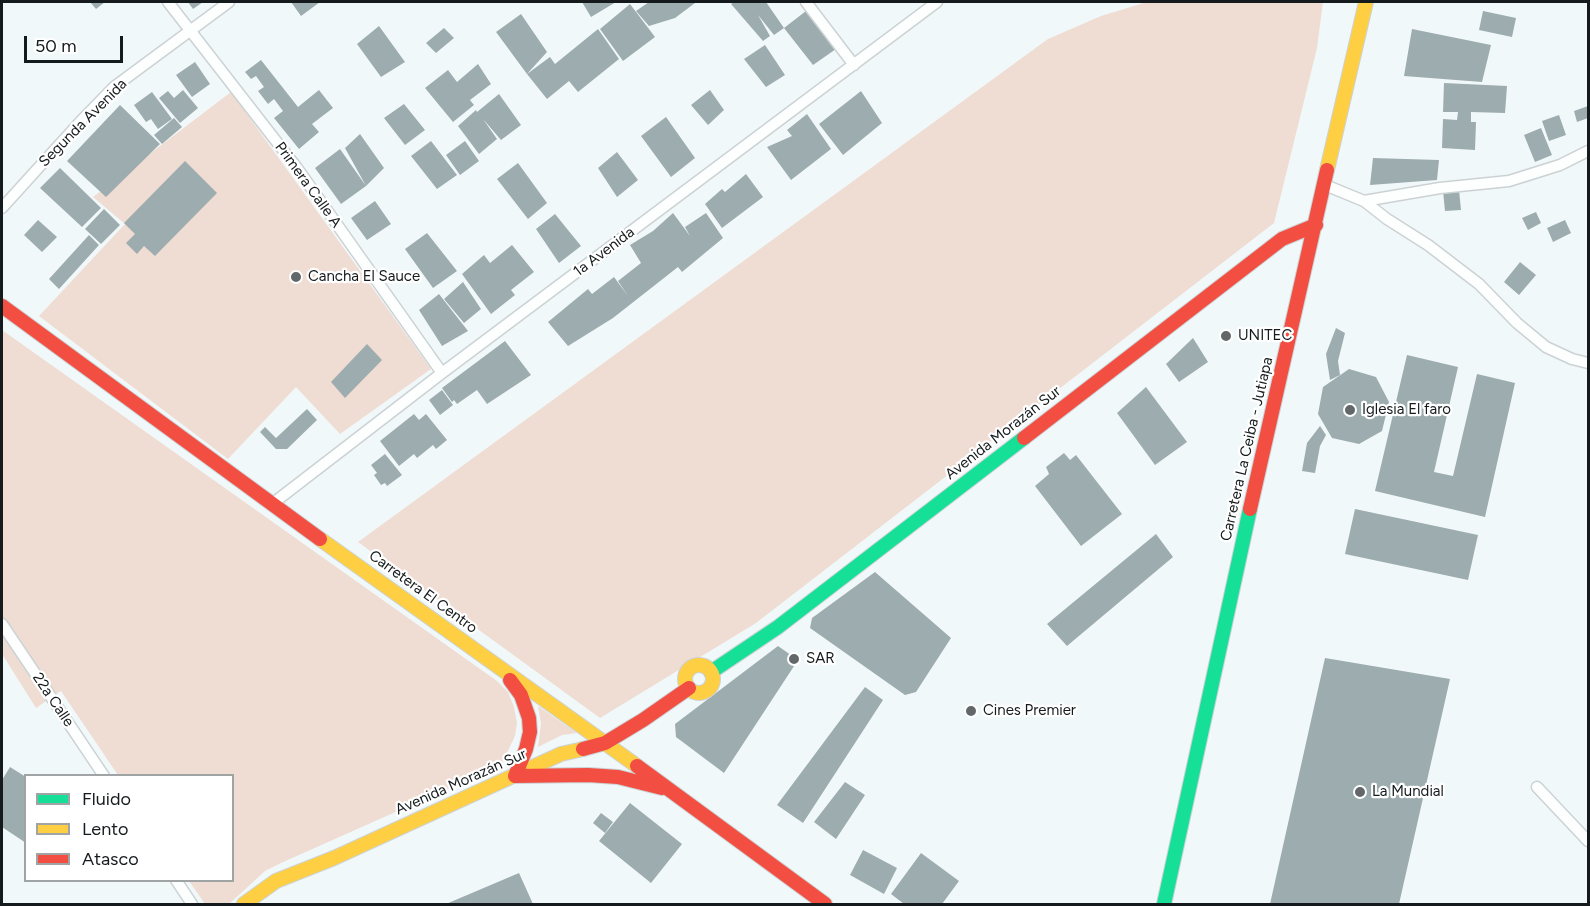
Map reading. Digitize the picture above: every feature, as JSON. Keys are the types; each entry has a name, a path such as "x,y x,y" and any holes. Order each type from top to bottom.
{"main road":[{"name":"Carretera La Ceiba - Jutiapa","path":"1164,904 1266,437 1366,2"},
{"name":"Avenida Morazán Sur","path":"711,672 778,627 1282,239 1316,225"},
{"name":"Carretera El Centro","path":"2,306 825,904"},
{"path":"498,666 521,695 529,718 530,732 515,776 618,777 669,789"},
{"name":"Avenida Morazán Sur","path":"705,666 711,672 713,681 705,691 697,692 689,688 686,675 691,668 705,666"},
{"name":"Avenida Morazán Sur","path":"244,904 276,881 334,858 561,754 605,743 689,688"}],"street":[{"name":"Primera Calle A","path":"168,2 297,168 442,373"},
{"name":"Segunda Avenida","path":"2,208 114,87 229,2"},
{"path":"806,2 854,64"},
{"name":"1a Avenida","path":"272,504 442,373 937,2"},
{"path":"1364,201 1440,188 1509,181 1560,165 1588,152"},
{"path":"1324,185 1364,201 1387,219 1428,245 1479,284 1517,323 1546,348 1588,363"},
{"name":"22a Calle","path":"2,624 103,774"},
{"path":"1537,787 1588,841"},
{"path":"177,882 192,904"}],"shaded area":[{"path":"1147,2 1323,2 1317,48 1274,223 756,623 600,718 358,542 1048,39 1101,16"},
{"path":"231,92 431,369 340,434 296,387 228,459 39,316 125,224 93,197"},
{"path":"2,330 497,681 508,692 517,723 515,736 501,765 265,871 229,904 205,904 190,882 234,882 234,774 117,774 61,691 36,708 2,654"},
{"path":"538,706 577,733 562,735 538,747 541,724"}],"building":[{"path":"90,2 105,2 96,9"},
{"path":"188,2 203,2 193,9"},
{"path":"291,2 320,2 301,16"},
{"path":"582,2 616,2 591,17"},
{"path":"649,2 695,3 675,18 649,26 636,11"},
{"path":"734,2 766,2 784,28 774,35 758,15 770,36 763,41 731,4"},
{"path":"630,4 655,37 623,61 600,29"},
{"path":"806,11 836,49 813,65 784,28"},
{"path":"1483,11 1516,18 1512,37 1479,30"},
{"path":"521,14 547,52 527,74 496,32"},
{"path":"379,26 405,62 381,77 357,44"},
{"path":"444,28 454,38 436,53 426,43"},
{"path":"598,29 619,59 578,92 569,81 547,99 527,74 550,57 555,64"},
{"path":"1412,29 1491,45 1482,82 1404,76"},
{"path":"765,45 785,75 766,87 744,59"},
{"path":"261,60 298,107 319,90 333,108 312,124 319,132 299,149 274,118 283,111 274,99 268,104 258,91 264,87 256,76 251,79 245,72"},
{"path":"195,62 210,84 192,97 176,75"},
{"path":"478,64 491,84 470,100 474,105 453,122 425,88 448,70 457,82"},
{"path":"1444,83 1507,86 1505,113 1471,112 1471,122 1476,122 1475,150 1442,148 1443,119 1457,120 1458,112 1443,112"},
{"path":"183,90 198,108 180,123 159,98 168,91 174,98"},
{"path":"710,90 724,110 708,125 691,105"},
{"path":"861,91 882,123 843,155 819,124"},
{"path":"152,92 172,119 158,129 151,119 146,122 134,105"},
{"path":"499,94 521,125 501,140 483,119 497,139 479,154 458,126"},
{"path":"404,104 425,130 405,145 384,118"},
{"path":"120,105 160,144 106,197 67,161"},
{"path":"1588,106 1588,118 1577,122 1574,111"},
{"path":"807,114 831,149 791,180 767,147 792,136 787,130"},
{"path":"1559,115 1566,135 1549,141 1542,121"},
{"path":"666,117 695,158 671,177 641,136"},
{"path":"174,118 182,127 162,144 154,135"},
{"path":"1541,128 1552,155 1535,162 1524,135"},
{"path":"360,134 384,168 366,186 345,148"},
{"path":"431,141 457,175 437,189 411,156"},
{"path":"465,141 479,161 460,175 446,155"},
{"path":"340,149 366,186 341,204 315,168"},
{"path":"617,152 638,180 617,197 598,168"},
{"path":"1373,158 1439,160 1437,180 1370,185"},
{"path":"185,161 217,193 155,256 144,246 137,254 126,243 135,234 124,223"},
{"path":"518,163 547,203 528,219 497,179"},
{"path":"60,168 101,208 82,227 40,188"},
{"path":"746,174 763,197 722,228 705,204 722,189 725,192"},
{"path":"1459,190 1461,210 1445,211 1443,191"},
{"path":"375,201 391,224 367,240 351,218"},
{"path":"104,209 120,225 101,244 85,229"},
{"path":"1536,212 1541,223 1528,230 1522,218"},
{"path":"673,213 690,236 685,227 706,213 723,238 682,272 678,267 613,318 568,346 548,322 588,289 592,294 614,277 628,296 618,281 641,263 630,245 653,231"},
{"path":"555,214 581,246 559,263 536,229"},
{"path":"38,220 57,237 42,252 24,235"},
{"path":"1565,220 1571,233 1553,242 1547,228"},
{"path":"427,233 457,271 433,288 405,249"},
{"path":"89,235 99,245 59,289 49,279"},
{"path":"512,245 534,272 511,290 515,295 491,314 462,274 484,255 490,263"},
{"path":"1520,262 1536,275 1519,295 1504,282"},
{"path":"463,282 481,309 464,323 444,299"},
{"path":"439,294 468,331 442,346 419,310"},
{"path":"1336,328 1345,333 1338,361 1340,375 1330,380 1326,354"},
{"path":"1193,338 1208,362 1179,382 1166,364"},
{"path":"505,341 531,375 487,404 477,390 457,404 454,400 452,402 442,388"},
{"path":"367,344 382,360 345,398 331,382"},
{"path":"1407,355 1458,367 1434,472 1453,476 1477,374 1515,383 1485,517 1375,491"},
{"path":"1349,369 1376,377 1389,402 1382,431 1359,444 1332,438 1318,414 1323,387"},
{"path":"1146,387 1187,442 1155,465 1117,413"},
{"path":"442,390 453,405 440,415 429,400"},
{"path":"307,409 317,420 287,449 276,449 260,432 265,427 276,438"},
{"path":"414,414 419,420 426,414 447,440 436,449 433,445 417,458 414,454 399,466 380,441"},
{"path":"1320,426 1326,435 1320,446 1315,473 1302,471 1307,443"},
{"path":"1064,453 1070,460 1076,455 1122,514 1081,546 1035,486 1049,474 1046,467"},
{"path":"385,454 402,475 387,486 385,483 381,485 371,465"},
{"path":"1355,509 1478,535 1468,580 1345,554"},
{"path":"1156,534 1173,557 1067,646 1047,624"},
{"path":"875,572 951,638 916,692 905,695 810,628 812,618"},
{"path":"778,646 798,660 724,773 676,737 675,724"},
{"name":"La Mundial","path":"1325,658 1450,679 1399,904 1270,904"},
{"path":"865,687 883,700 803,823 777,805"},
{"path":"10,767 24,776 24,842 2,827 2,780"},
{"path":"845,782 865,795 836,839 814,822"},
{"path":"630,803 682,844 651,883 599,841"},
{"path":"601,813 613,822 605,833 593,823"},
{"path":"863,850 897,868 884,894 850,875"},
{"path":"921,853 959,881 942,904 904,904 891,894"},
{"path":"519,873 533,904 446,904"}],"traffic: fast":[{"path":"711,672 778,627 1024,438"},
{"path":"1164,904 1250,509"}],"traffic: slow":[{"path":"1327,170 1366,2"},
{"path":"320,539 637,766"},
{"path":"699,665 709,669 713,679 709,689 699,693 689,689 685,679 689,669 699,665"},
{"path":"244,904 276,881 334,858 561,754 583,749"}],"traffic: jam":[{"path":"1250,509 1327,170"},
{"path":"1024,438 1282,239 1316,225"},
{"path":"2,306 320,539"},
{"path":"510,680 521,695 529,718 530,732 515,776 618,777 662,788"},
{"path":"583,749 605,743 689,688"},
{"path":"637,766 825,904"}],"place":[{"name":"Cancha El Sauce","path":"296,277"},
{"name":"UNITEC","path":"1226,336"},
{"name":"Iglesia El faro","path":"1350,410"},
{"name":"SAR","path":"794,659"},
{"name":"Cines Premier","path":"971,711"},
{"name":"La Mundial","path":"1360,792"}]}
